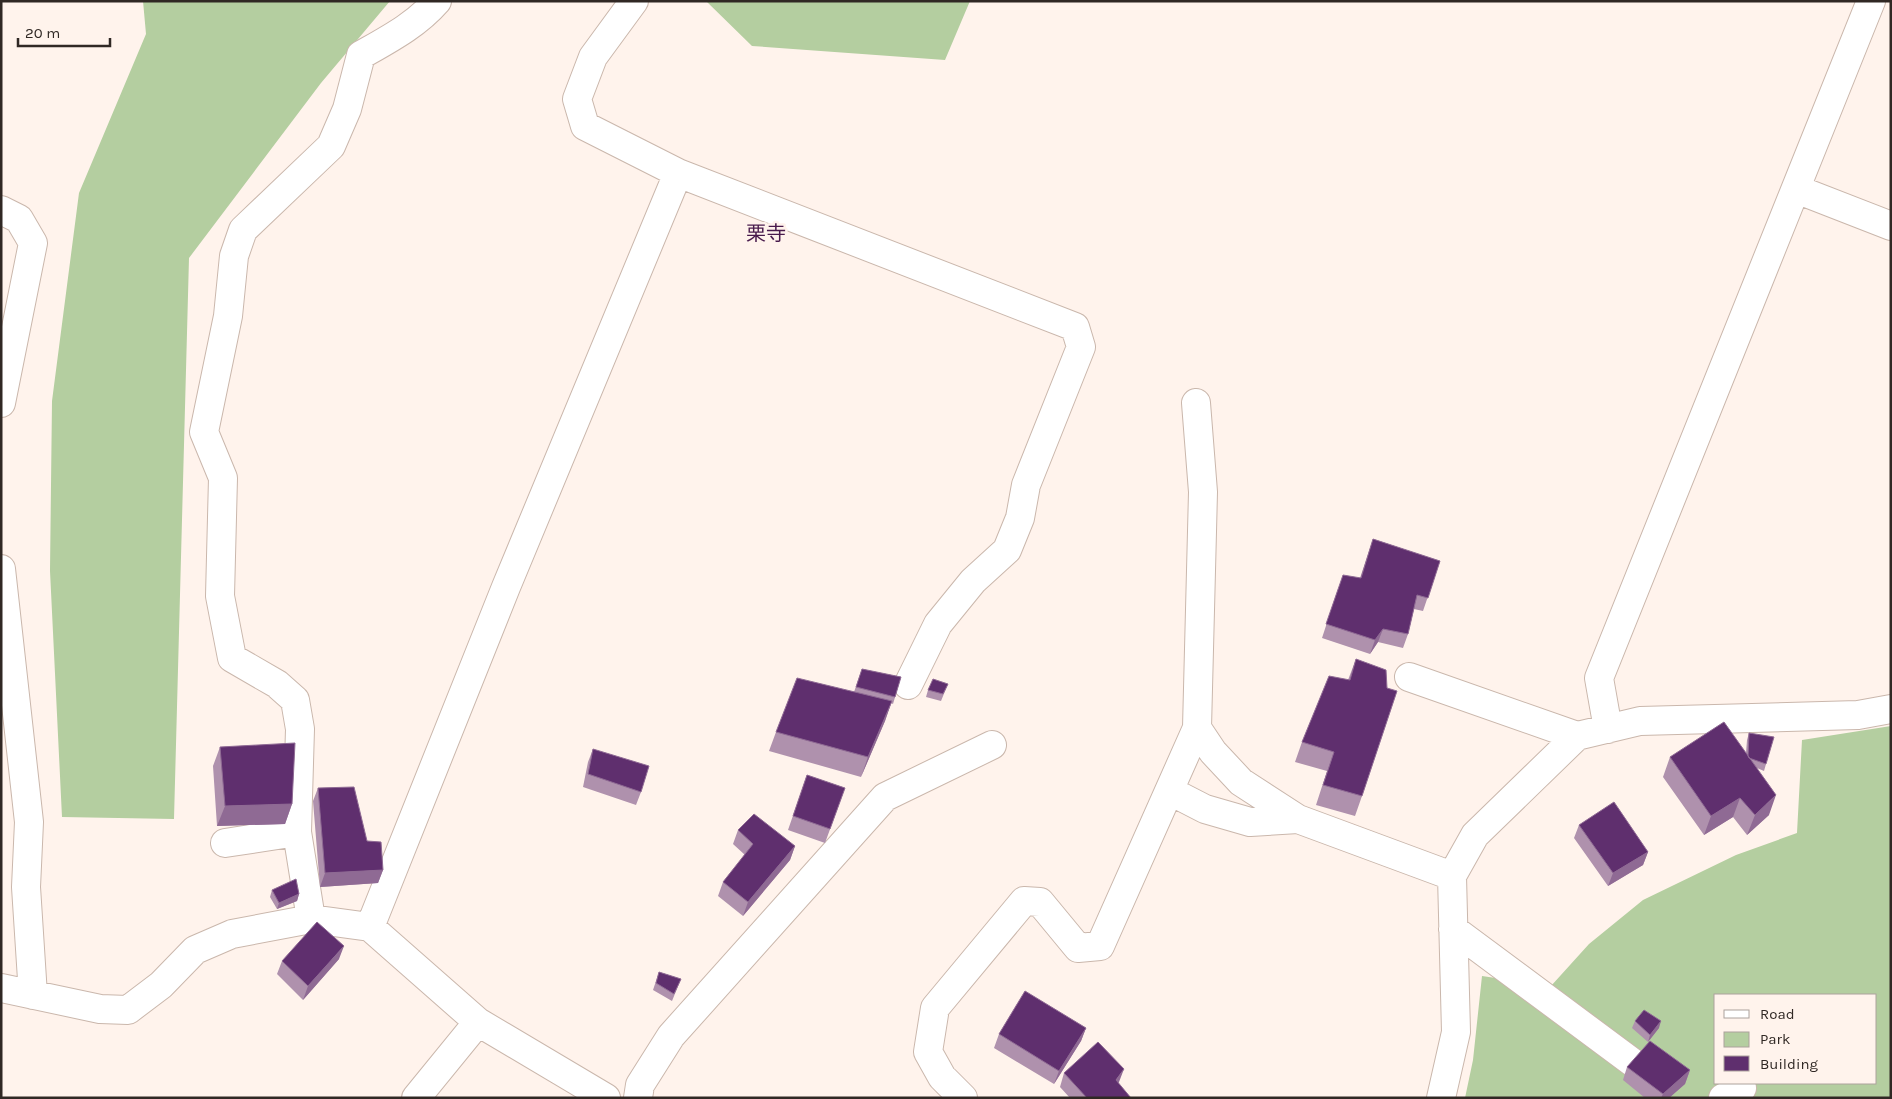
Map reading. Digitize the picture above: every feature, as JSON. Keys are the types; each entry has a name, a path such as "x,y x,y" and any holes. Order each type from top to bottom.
{"street":[{"path":"311,919 297,832 300,729 295,700 277,684 232,658 220,596 223,478 204,432 228,316 234,256 243,230 331,146 347,109 361,55 402,32 426,14 437,1"},
{"path":"634,1 593,57 577,99 585,126 678,172 1075,327 1081,347 1026,486 1020,518 1007,550 973,581 938,624 908,685"},
{"path":"1608,728 1599,678 1871,1"},
{"path":"370,927 506,586 678,172"},
{"path":"1796,189 1891,226"},
{"path":"1,210 20,219 33,244 1,403"},
{"path":"963,1098 942,1077 928,1052 935,1008 1024,901 1040,902 1078,948 1100,946 1197,728 1203,492 1196,403"},
{"path":"1,569 29,822 26,887 34,995"},
{"path":"1409,677 1577,736"},
{"path":"1441,1098 1456,1032 1452,876 1475,835 1577,736 1640,721 1858,715 1891,709"},
{"path":"1197,728 1213,752 1241,782 1298,819 1452,876"},
{"path":"638,1098 640,1085 671,1036 886,797 992,745"},
{"path":"1170,791 1205,809 1250,822 1298,819"},
{"path":"225,843 297,832"},
{"path":"1,988 100,1009 128,1010 161,984 195,950 232,934 311,919 370,927 478,1022 606,1098"},
{"path":"1453,929 1632,1062"},
{"path":"416,1098 478,1022"}],"green space":[{"path":"143,1 390,1 321,83 189,258 174,819 62,817 50,571 52,401 79,193 146,34"},
{"path":"706,1 970,1 945,60 752,46"},
{"path":"1891,726 1891,1098 1465,1098 1473,1060 1482,976 1551,986 1589,944 1643,900 1736,855 1797,833 1802,740"}],"building":[{"path":"1373,539 1440,561 1428,598 1417,595 1408,634 1383,629 1375,640 1326,624 1343,575 1361,578"},
{"path":"1356,659 1386,670 1387,688 1397,691 1362,796 1323,785 1334,752 1302,742 1329,676 1350,680"},
{"path":"862,669 901,677 895,697 856,687"},
{"path":"797,678 892,701 868,757 776,732"},
{"path":"933,679 948,684 943,694 928,690"},
{"path":"1724,722 1776,795 1755,815 1740,798 1711,816 1670,757"},
{"path":"1749,733 1774,737 1766,764 1749,758"},
{"path":"295,743 292,804 225,806 220,747"},
{"path":"593,749 649,766 641,792 588,774"},
{"path":"807,775 845,788 830,829 793,816"},
{"path":"354,787 367,841 381,842 383,870 325,873 318,788"},
{"path":"1614,802 1648,852 1613,873 1579,825"},
{"path":"754,814 795,846 748,902 723,882 753,844 738,830"},
{"path":"296,879 299,894 279,903 272,890"},
{"path":"317,922 344,946 308,986 282,961"},
{"path":"659,972 681,979 674,994 656,983"},
{"path":"1025,991 1086,1028 1059,1071 999,1034"},
{"path":"1644,1010 1661,1021 1650,1035 1635,1021"},
{"path":"1650,1041 1690,1070 1663,1094 1627,1067"},
{"path":"1098,1042 1124,1069 1116,1080 1131,1098 1087,1098 1064,1073"}],"district":[{"name":"栗寺","path":"766,233"}]}
